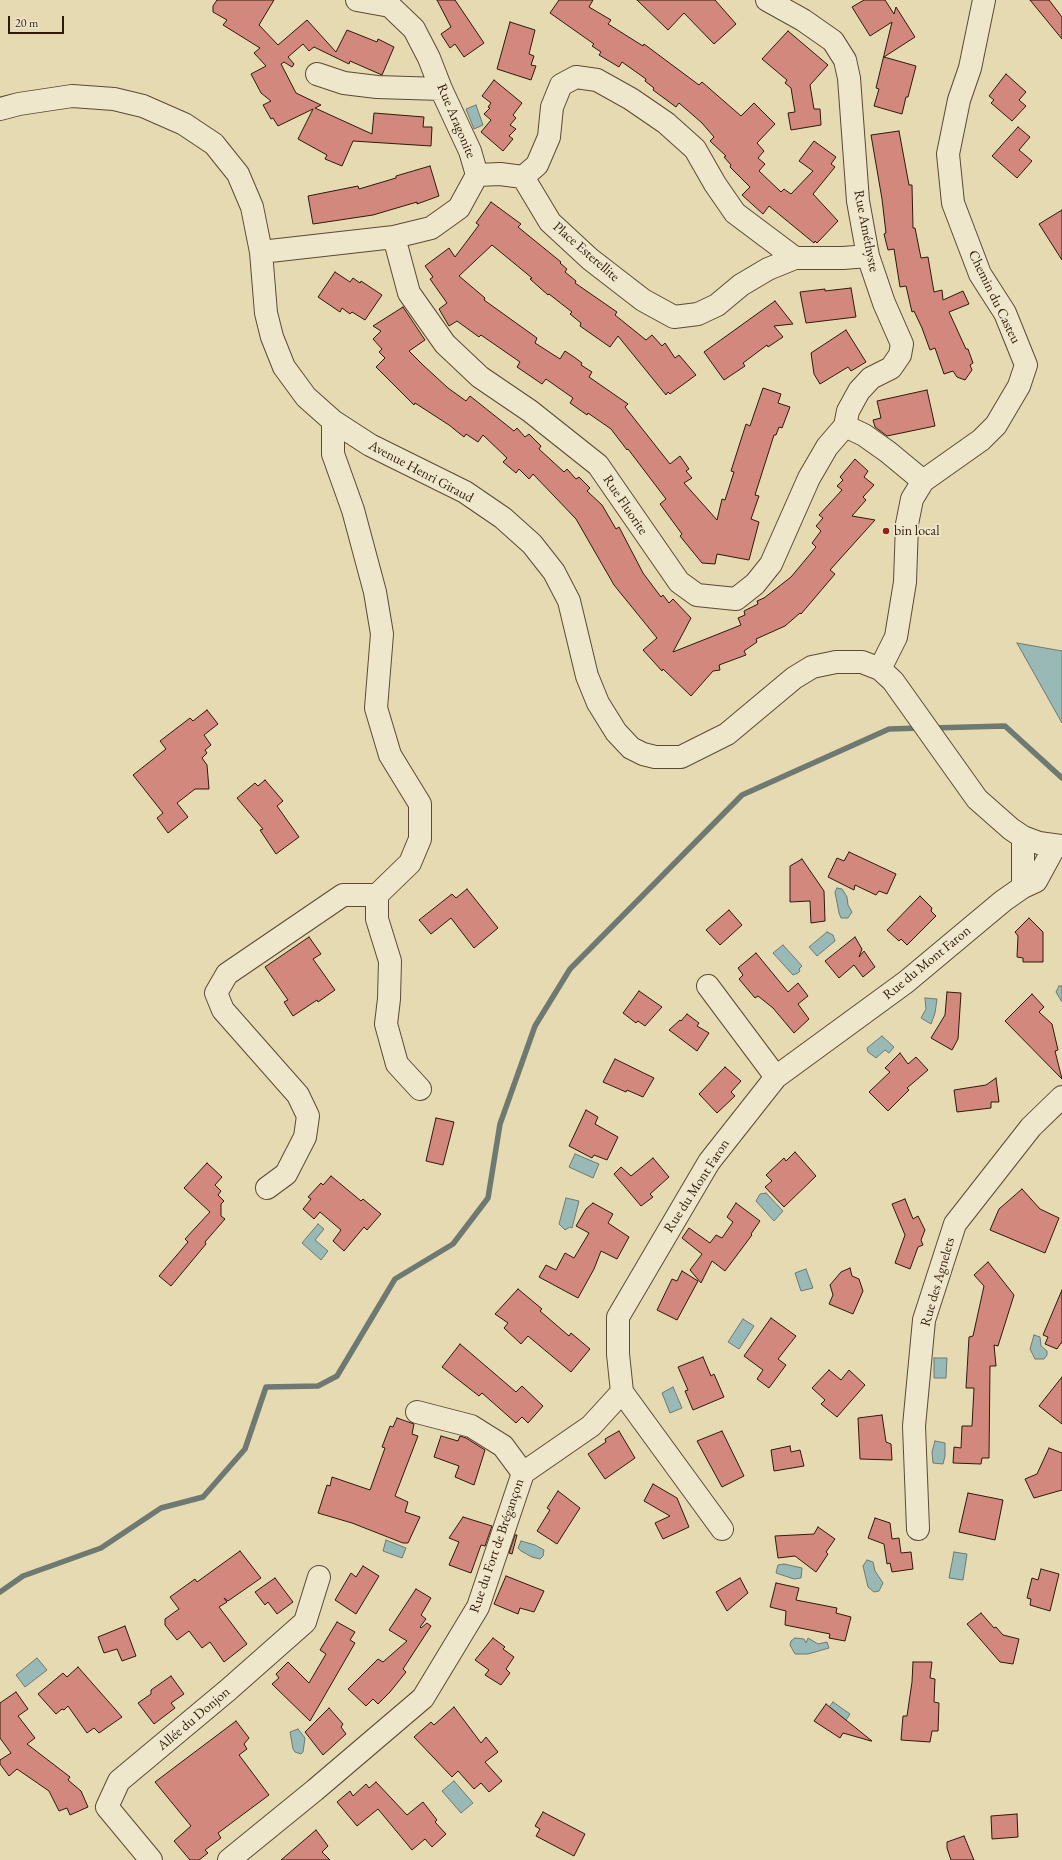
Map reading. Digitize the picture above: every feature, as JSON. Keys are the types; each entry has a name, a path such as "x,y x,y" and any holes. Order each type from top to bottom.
{"street":[{"path":"357,0 393,3"},
{"name":"Rue Améthyste","path":"767,0 803,20 833,41 845,60 849,78 858,201 868,256 884,303 902,344 900,355 890,368 871,378 859,391 848,411 845,426"},
{"name":"Chemin du Casteu","path":"887,675 896,637 905,582 907,524 912,500 923,481 981,440 996,424 1019,386 1026,364 1004,313 980,274 953,203 948,154 959,100 970,68 984,0"},
{"name":"Rue Aragonite","path":"261,252 394,236 431,228 459,208 477,175 470,151 441,89 429,58 414,29 393,3"},
{"path":"317,74 344,83 370,86 441,89"},
{"path":"477,175 500,174 523,177 537,164 549,137 552,107 561,85 576,77 597,80 631,99 666,123 695,149 715,184 735,214 795,258 843,258 868,256"},
{"name":"Avenue Henri Giraud","path":"0,109 19,104 72,96 114,99 143,106 184,124 214,144 238,174 252,207 261,252 266,313 272,337 284,367 306,397 333,421 370,445 465,492 503,518 532,544 554,572 569,601 587,676 598,703 622,741 643,754 655,757 681,757 727,734 794,678 812,667 836,662 862,662 887,675"},
{"name":"Place Esterellite","path":"523,177 550,222 590,259 637,296 674,317 698,314 717,305 741,285 768,268 795,258"},
{"name":"Rue Fluorite","path":"394,236 409,293 445,344 480,377 530,411 598,465 678,582 697,595 736,599 755,584 771,564 809,478 827,447 845,426"},
{"path":"267,1188 286,1174 305,1137 308,1116 298,1095 223,1010 216,993 227,974 343,896 377,895 410,863 420,839 420,804 390,755 376,708 382,634 371,577 353,510 333,454 333,421"},
{"path":"845,426 864,435 882,447 923,481"},
{"path":"887,675 977,799 1010,829 1023,837 1039,843 1058,846"},
{"path":"1023,837 1023,887"},
{"name":"Rue du Mont Faron","path":"622,1392 618,1354 618,1316 709,1162 776,1076 906,982 1003,901 1023,887 1036,881 1058,846"},
{"path":"377,895 377,919 390,961 389,999 386,1024 397,1064 420,1089"},
{"path":"708,986 776,1076"},
{"name":"Rue des Agnelets","path":"918,1529 914,1426 924,1320 955,1224 1031,1127 1062,1097"},
{"path":"622,1392 722,1529"},
{"name":"Rue du Fort de Brégançon","path":"229,1860 315,1790 422,1698 478,1607 523,1473 591,1426 622,1392"},
{"path":"417,1412 471,1426 503,1446 523,1473"},
{"name":"Allée du Donjon","path":"152,1860 107,1807 119,1782 306,1622 319,1577"}],"water":[{"path":"476,105 483,125 474,129 466,109"},
{"path":"1017,643 1062,651 1062,723"},
{"path":"837,888 842,889 847,897 848,905 852,912 848,918 841,918 839,913 835,892"},
{"path":"827,932 833,935 835,941 817,956 809,947"},
{"path":"783,945 802,966 798,973 793,975 773,953"},
{"path":"1059,986 1062,986 1062,1002 1056,992"},
{"path":"925,998 937,999 935,1013 931,1024 921,1018 926,1009"},
{"path":"882,1036 894,1047 889,1053 885,1050 876,1058 868,1052 867,1048"},
{"path":"575,1154 599,1164 593,1178 569,1167"},
{"path":"766,1193 783,1211 774,1221 756,1201 760,1194"},
{"path":"566,1198 579,1201 572,1228 570,1227 565,1230 559,1224"},
{"path":"318,1224 324,1229 315,1240 328,1251 321,1260 302,1243"},
{"path":"806,1269 813,1288 801,1291 795,1273"},
{"path":"743,1319 754,1326 739,1349 728,1342"},
{"path":"1034,1335 1040,1337 1041,1346 1047,1351 1047,1355 1044,1359 1035,1359 1030,1349"},
{"path":"934,1358 947,1358 946,1378 934,1378"},
{"path":"673,1387 682,1408 670,1413 662,1393"},
{"path":"935,1441 945,1443 945,1456 943,1464 933,1463 932,1452"},
{"path":"386,1540 406,1548 402,1558 383,1551"},
{"path":"521,1541 535,1545 544,1550 543,1556 540,1559 532,1557 521,1551 518,1548"},
{"path":"954,1552 967,1554 963,1580 949,1578"},
{"path":"867,1560 873,1562 875,1571 883,1583 879,1591 874,1592 868,1587 863,1566"},
{"path":"784,1564 802,1568 801,1578 794,1579 776,1573 778,1565"},
{"path":"795,1638 804,1639 806,1643 808,1638 818,1644 827,1642 829,1648 808,1654 795,1654 790,1645 791,1641"},
{"path":"37,1658 47,1670 25,1687 16,1675"},
{"path":"833,1702 850,1714 846,1720 829,1707"},
{"path":"298,1729 305,1738 303,1752 301,1754 295,1752 293,1749 290,1732"},
{"path":"454,1781 473,1803 461,1813 442,1791"}],"building":[{"path":"217,0 274,0 259,25 278,45 307,20 336,52 347,30 377,42 378,39 394,47 382,75 350,61 349,64 314,47 309,51 303,44 288,57 294,64 292,67 284,62 281,64 296,93 321,105 315,108 372,134 374,113 424,117 423,127 432,127 431,146 353,141 342,166 325,159 327,155 298,139 313,109 278,126 273,118 271,119 263,105 271,101 261,93 251,74 266,66 254,53 260,48 223,25 227,20 213,12 213,6"},
{"path":"437,0 455,0 484,43 464,57 455,44 450,48 441,34 451,27"},
{"path":"559,0 593,0 589,7 611,20 608,24 643,46 644,44 699,85 702,82 741,116 754,103 775,124 757,143 764,151 758,158 765,164 759,171 781,192 784,189 791,194 813,171 799,161 814,141 836,157 831,164 835,167 813,194 838,221 817,243 815,241 814,243 769,206 763,214 742,195 750,187 730,167 731,165 724,157 726,156 710,141 714,137 702,123 679,103 676,107 653,90 654,88 645,81 646,79 622,62 619,67 599,55 601,52 592,46 594,44 550,13"},
{"path":"637,0 715,0 736,24 714,44 684,13 668,30"},
{"path":"864,0 885,0 894,14 896,7 915,37 884,57 916,66 902,114 874,106 879,89 876,88 892,22 870,36 852,7"},
{"path":"1030,0 1049,0 1062,17 1062,39"},
{"path":"510,22 535,30 529,54 534,56 531,65 536,66 531,80 497,69"},
{"path":"788,31 828,65 810,85 814,109 820,109 821,125 791,130 788,113 795,112 791,88 785,83 787,80 762,59"},
{"path":"1006,74 1026,92 1019,100 1026,106 1012,121 991,103 994,100 989,96"},
{"path":"494,80 522,103 513,115 516,118 510,125 516,129 509,136 513,139 503,151 481,132 491,120 484,114 490,108 488,107 491,103 482,96"},
{"path":"1018,127 1030,137 1019,150 1032,161 1017,178 992,156"},
{"path":"899,131 909,185 912,185 913,228 915,228 921,258 928,257 934,292 942,290 943,300 963,291 969,304 949,312 966,349 968,349 973,363 970,365 972,370 965,380 957,377 953,371 944,374 935,348 930,350 914,311 912,312 906,286 900,287 894,249 888,250 884,234 886,233 882,199 871,135"},
{"path":"430,166 439,196 417,204 417,202 373,215 313,224 308,196 358,186 359,189"},
{"path":"491,202 521,224 518,227 561,262 560,263 567,269 565,272 576,281 575,283 617,312 615,315 646,340 652,335 662,346 665,343 675,358 679,355 696,375 670,394 668,392 666,395 618,336 610,347 580,326 581,323 570,314 572,312 549,294 548,295 530,279 532,278 492,245 459,276 485,298 484,300 537,338 535,343 560,359 565,351 582,363 581,365 592,372 589,377 628,404 625,407 670,464 680,456 689,469 686,471 692,478 684,483 717,520 722,499 725,500 734,472 731,471 746,424 750,426 763,388 781,394 778,403 790,407 782,428 779,427 776,435 774,435 755,495 759,496 751,519 759,522 749,560 717,554 715,564 702,563 680,536 682,534 660,504 666,499 611,429 570,403 573,398 546,379 542,384 517,367 520,362 481,335 479,337 457,321 449,326 439,309 447,303 430,279 433,277 425,266 449,248 455,257 479,225 476,223"},
{"path":"1062,210 1062,260 1039,224"},
{"path":"335,272 350,282 353,278 360,283 361,281 382,295 365,320 352,312 350,314 342,308 340,312 318,297"},
{"path":"851,288 856,317 806,323 800,292"},
{"path":"775,301 793,324 774,326 783,337 768,347 767,345 743,363 745,366 724,380 704,352"},
{"path":"403,307 425,340 409,351 423,365 448,388 466,401 470,396 514,431 517,428 525,437 529,434 541,446 539,449 564,472 567,469 576,479 579,477 590,488 587,491 602,505 616,529 619,527 643,573 661,597 663,595 669,603 673,599 691,618 673,652 741,625 738,618 745,615 744,611 758,604 757,601 764,598 791,577 816,547 812,543 821,531 816,526 823,518 819,515 842,490 837,486 843,480 840,477 855,459 868,471 864,477 874,485 863,497 866,500 852,516 875,520 830,570 835,574 801,614 800,613 785,626 756,639 757,642 744,651 746,655 719,665 720,670 713,671 691,696 663,669 662,671 643,650 657,638 614,585 576,519 533,474 529,479 519,469 516,473 503,462 507,458 483,435 478,442 466,434 464,437 449,425 415,403 414,405 376,367 385,358 379,352 382,349 373,339 381,331 373,326"},
{"path":"846,330 866,362 851,371 848,367 820,384 814,374 811,353"},
{"path":"927,390 935,426 887,436 875,427 873,420 881,418 877,401"},
{"path":"207,710 218,724 204,735 211,745 205,750 207,753 202,758 207,765 209,789 195,789 177,803 188,817 168,833 157,818 163,813 133,775 166,749 160,741 190,718 193,721"},
{"path":"265,780 283,801 277,806 299,837 276,854 260,830 263,829 237,798 255,783 258,786"},
{"path":"849,852 896,874 887,894 879,891 876,895 855,885 854,890 828,877 837,858 844,861"},
{"path":"802,859 824,891 825,921 811,923 810,901 790,902 790,866"},
{"path":"467,889 498,928 474,948 451,918 431,934 419,920 452,894 456,898"},
{"path":"920,896 932,908 931,911 936,916 907,945 901,939 899,941 887,930"},
{"path":"729,910 742,925 720,945 706,930"},
{"path":"1029,918 1043,932 1043,962 1023,962 1023,958 1017,957 1018,936 1015,932"},
{"path":"309,937 321,954 313,959 335,990 318,1002 317,1000 293,1016 284,1002 288,1000 265,967"},
{"path":"855,937 862,949 859,957 864,951 875,967 863,977 854,965 839,978 825,961"},
{"path":"756,953 788,992 798,983 808,996 798,1004 809,1019 794,1033 773,1008 758,996 755,998 739,979 743,975 738,968"},
{"path":"639,991 662,1007 645,1026 638,1021 636,1023 623,1013"},
{"path":"947,992 961,993 958,1039 952,1050 931,1038 945,1015"},
{"path":"1032,994 1044,1007 1039,1012 1052,1024 1058,1050 1055,1051 1062,1079 1005,1021"},
{"path":"687,1014 699,1023 697,1026 709,1033 697,1051 669,1030 680,1020 681,1021"},
{"path":"900,1053 908,1064 916,1057 928,1070 907,1088 909,1090 888,1111 869,1092 890,1072 885,1068"},
{"path":"615,1059 654,1078 643,1097 627,1090 626,1092 603,1082"},
{"path":"725,1067 741,1081 731,1092 735,1096 717,1113 699,1094"},
{"path":"996,1078 999,1102 991,1102 991,1108 957,1112 954,1090 986,1085"},
{"path":"586,1110 598,1117 595,1124 618,1137 607,1160 594,1155 592,1158 569,1146"},
{"path":"436,1118 454,1122 443,1165 426,1161"},
{"path":"795,1152 816,1176 784,1207 765,1187 772,1181 766,1175 784,1158 786,1161"},
{"path":"653,1158 669,1177 650,1194 653,1197 641,1206 614,1174 621,1167 631,1176"},
{"path":"207,1163 222,1177 215,1185 221,1191 218,1195 224,1201 221,1204 221,1216 225,1219 171,1286 159,1276 188,1242 185,1239 210,1212 184,1188"},
{"path":"331,1176 361,1201 363,1199 381,1214 367,1230 364,1227 344,1251 333,1241 341,1230 320,1212 314,1219 303,1209 311,1199 308,1197 321,1183 323,1185"},
{"path":"1022,1189 1040,1209 1059,1218 1045,1253 990,1230 999,1209"},
{"path":"905,1199 913,1219 918,1216 925,1230 921,1240 923,1245 918,1247 910,1269 895,1263 905,1235 892,1204"},
{"path":"593,1203 613,1214 608,1223 629,1237 617,1259 601,1251 594,1269 578,1298 539,1277 546,1265 556,1270 565,1253 574,1258 589,1233 576,1226 586,1209"},
{"path":"736,1203 760,1221 751,1234 752,1235 725,1271 712,1261 701,1283 690,1270 702,1254 682,1238 689,1228 710,1243 716,1235 722,1238 733,1222 727,1217"},
{"path":"988,1262 1014,1295 998,1346 994,1345 996,1366 990,1366 989,1458 982,1458 981,1464 953,1463 954,1447 961,1448 962,1426 972,1426 974,1388 966,1388 969,1337 973,1336 984,1286 974,1275"},
{"path":"850,1268 852,1276 859,1279 863,1291 853,1314 829,1304 833,1295 830,1285 841,1272"},
{"path":"682,1271 698,1281 677,1320 657,1310 672,1279 677,1281"},
{"path":"518,1289 542,1309 540,1311 569,1336 571,1333 590,1349 571,1372 528,1336 521,1344 504,1328 508,1323 495,1314"},
{"path":"1062,1290 1062,1343 1057,1349 1045,1344 1048,1337 1043,1335"},
{"path":"771,1318 796,1336 778,1359 786,1365 769,1388 757,1379 763,1370 744,1356"},
{"path":"460,1344 516,1392 522,1386 543,1406 528,1423 522,1417 516,1423 482,1393 479,1396 442,1367"},
{"path":"703,1357 711,1376 714,1374 724,1397 693,1410 685,1391 688,1390 678,1367"},
{"path":"829,1370 841,1380 849,1370 865,1385 837,1417 821,1404 825,1400 812,1388"},
{"path":"1062,1377 1062,1424 1039,1406"},
{"path":"882,1415 886,1442 891,1444 892,1460 860,1459 858,1418"},
{"path":"397,1418 414,1424 412,1434 418,1436 395,1496 408,1502 405,1512 420,1517 408,1543 403,1543 352,1523 318,1513 327,1485 330,1486 332,1477 370,1490 385,1448 382,1447 390,1426 393,1427"},
{"path":"619,1431 635,1458 605,1479 588,1454 606,1442 605,1439"},
{"path":"722,1431 744,1476 722,1487 697,1441"},
{"path":"441,1436 458,1441 460,1436 485,1450 474,1485 455,1477 459,1466 434,1457"},
{"path":"790,1446 791,1452 800,1450 804,1466 774,1471 771,1450"},
{"path":"1049,1448 1062,1453 1062,1490 1034,1498 1025,1479 1037,1474"},
{"path":"653,1484 677,1498 689,1527 663,1539 655,1523 670,1516 644,1501"},
{"path":"558,1491 580,1508 557,1544 537,1531 550,1510 547,1508"},
{"path":"968,1493 1003,1500 995,1540 959,1532"},
{"path":"463,1517 492,1526 485,1546 481,1545 471,1573 449,1565 459,1542 449,1538"},
{"path":"875,1518 890,1523 892,1539 899,1538 901,1553 911,1552 913,1569 892,1572 890,1563 887,1564 884,1544 868,1538"},
{"path":"818,1527 835,1539 826,1552 828,1554 816,1572 795,1556 778,1558 775,1536 814,1534"},
{"path":"515,1535 517,1535 512,1554 509,1553"},
{"path":"240,1551 261,1578 228,1601 224,1598 227,1602 219,1607 247,1644 224,1662 210,1642 202,1648 189,1631 177,1640 165,1625 165,1619 179,1609 170,1597 195,1579 197,1582"},
{"path":"363,1566 379,1576 356,1614 335,1600 351,1573 356,1577"},
{"path":"1041,1569 1059,1574 1050,1611 1030,1605 1031,1599 1027,1598 1032,1578 1038,1580"},
{"path":"506,1576 544,1591 534,1612 520,1608 518,1614 494,1604"},
{"path":"275,1578 293,1602 277,1614 268,1602 265,1605 255,1592"},
{"path":"740,1578 748,1593 727,1611 716,1592"},
{"path":"776,1583 799,1588 796,1600 837,1608 836,1613 851,1617 845,1641 829,1638 830,1634 785,1625 786,1611 770,1607"},
{"path":"416,1589 431,1598 421,1615 426,1619 420,1627 421,1628 427,1623 431,1626 403,1669 406,1672 390,1692 378,1704 373,1699 366,1706 348,1689 378,1659 383,1662 407,1641 389,1630"},
{"path":"981,1613 994,1628 996,1627 1003,1635 1019,1639 1013,1664 1000,1662 967,1624"},
{"path":"337,1622 355,1632 350,1640 355,1643 310,1721 272,1684 279,1678 276,1674 288,1662 309,1683 326,1654 320,1650"},
{"path":"125,1626 136,1656 122,1661 117,1649 104,1653 98,1637"},
{"path":"493,1638 505,1647 503,1649 514,1657 506,1669 510,1673 501,1685 485,1675 489,1670 475,1660"},
{"path":"913,1662 932,1662 930,1678 935,1679 934,1702 939,1703 938,1731 932,1731 930,1742 901,1740 903,1716 907,1716 912,1682"},
{"path":"78,1667 122,1717 99,1733 94,1728 87,1733 68,1706 56,1714 38,1694 63,1673 67,1677"},
{"path":"171,1676 184,1694 171,1703 175,1708 154,1724 138,1703 151,1694 151,1690"},
{"path":"16,1692 28,1709 18,1716 35,1738 27,1744 70,1777 68,1780 81,1791 88,1807 70,1815 67,1808 59,1811 49,1791 17,1769 9,1776 0,1764 0,1760 11,1753 0,1738 0,1703"},
{"path":"826,1704 872,1741 843,1733 840,1738 814,1721"},
{"path":"454,1707 481,1743 486,1737 498,1752 485,1762 502,1781 489,1792 481,1783 474,1789 458,1771 452,1777 414,1737 431,1722 434,1725"},
{"path":"329,1708 343,1724 341,1727 346,1734 323,1755 305,1732"},
{"path":"236,1721 249,1738 244,1744 247,1749 239,1755 269,1795 218,1833 221,1838 205,1850 208,1853 199,1860 190,1860 174,1841 191,1826 155,1782"},
{"path":"376,1782 407,1815 423,1802 437,1820 435,1822 446,1834 432,1847 425,1839 412,1850 378,1809 357,1826 337,1802 350,1791 353,1796 366,1784 369,1788"},
{"path":"543,1812 585,1834 574,1856 536,1836 540,1829 535,1826"},
{"path":"1017,1814 1018,1837 992,1839 991,1816"},
{"path":"316,1830 328,1846 322,1852 330,1860 281,1860"},
{"path":"964,1836 974,1860 951,1860 947,1848 947,1842"}],"waterway":[{"path":"932,728 1005,726 1062,778"},
{"path":"0,1592 23,1576 101,1548 161,1508 203,1497 245,1449 266,1387 318,1386 337,1376 395,1279 453,1244 488,1198 500,1124 535,1026 570,969 742,795 889,729 920,728"}],"place":[{"name":"bin local","path":"886,531"}]}
